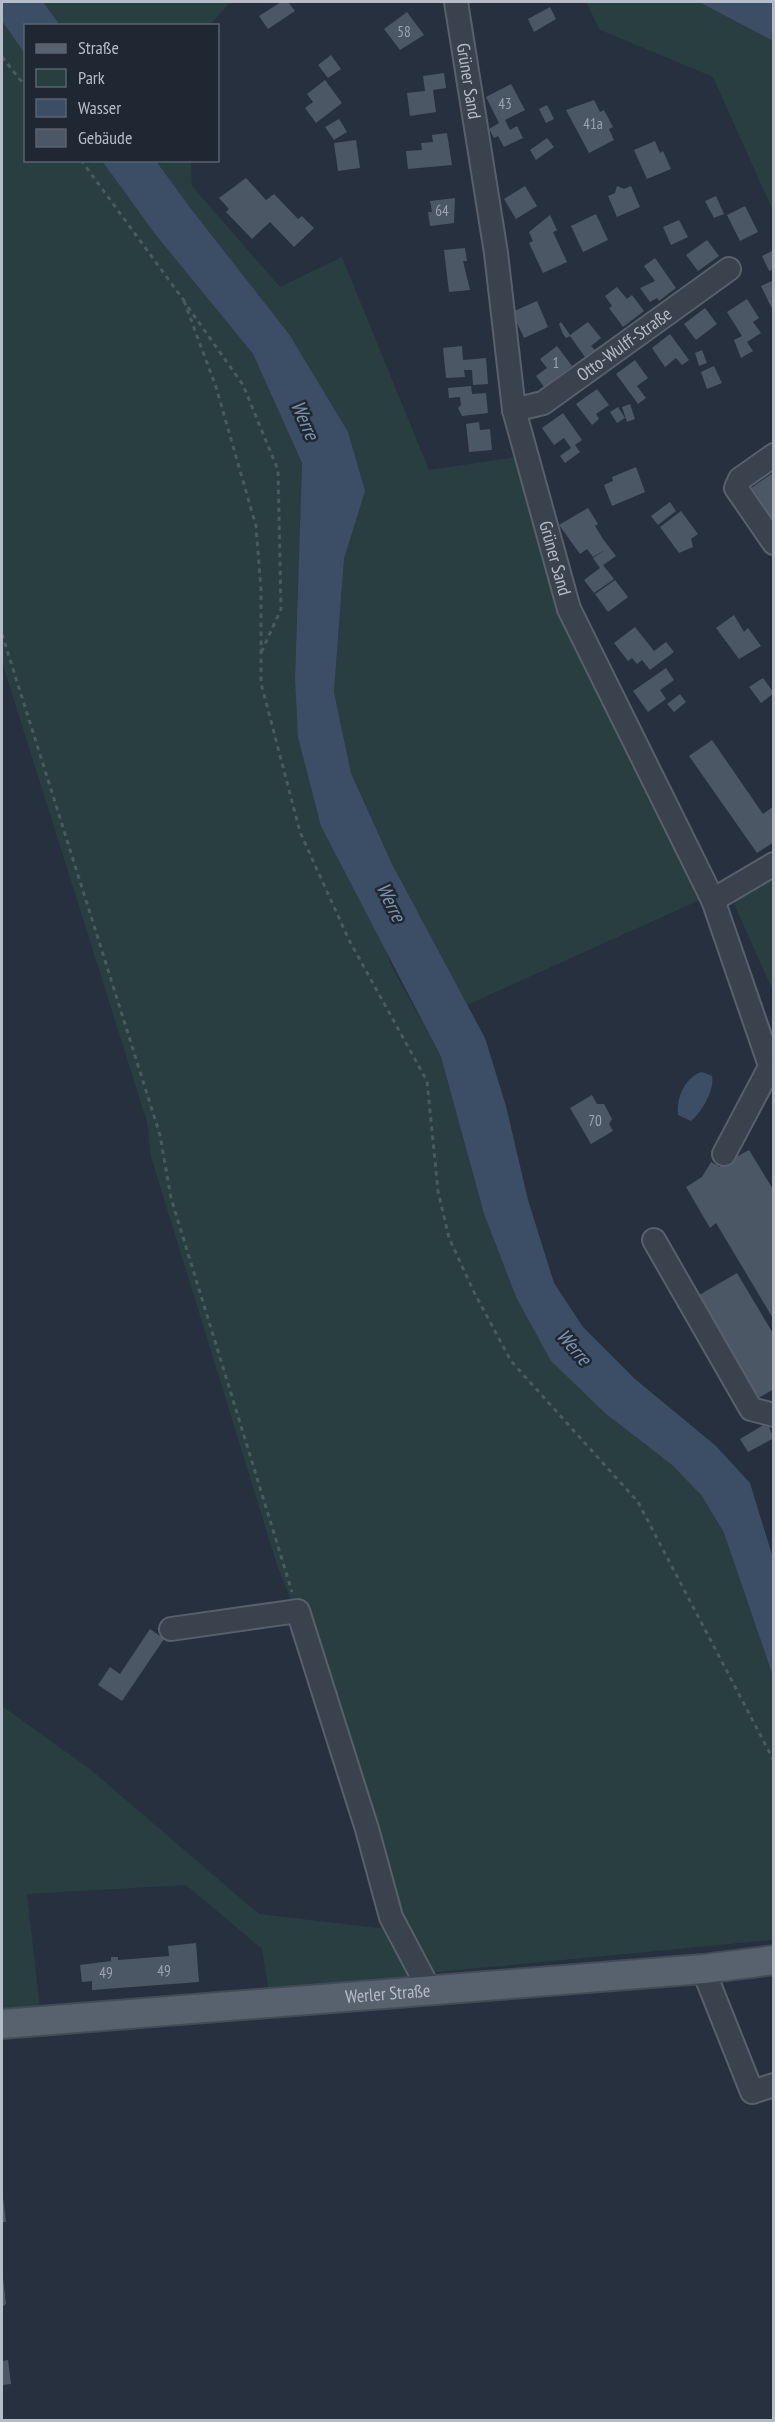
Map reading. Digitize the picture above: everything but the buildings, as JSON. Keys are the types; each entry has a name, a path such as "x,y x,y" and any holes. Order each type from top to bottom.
{"main road":[{"name":"Werler Straße","path":"2,2024 703,1969 774,1960"}],"street":[{"name":"Grüner Sand","path":"456,2 496,253 514,410 569,609 713,900 772,1072"},
{"name":"Otto-Wulff-Straße","path":"514,410 543,403 729,268"},
{"path":"774,455 740,479 736,488 774,543"},
{"path":"713,900 774,864"},
{"path":"724,1154 772,1072"},
{"path":"654,1240 751,1409 774,1415"},
{"path":"171,1629 298,1611 367,1829 391,1917 429,1989"},
{"path":"703,1969 752,2092 774,2085"}],"path":[{"path":"2,57 24,84"},
{"path":"82,162 243,385 278,470 281,609 260,654"},
{"path":"184,301 216,387 256,526 261,590 261,683 300,831 349,940 427,1081 438,1191 449,1238 474,1292 511,1361 638,1502 774,1761"},
{"path":"2,634 160,1135 171,1198 298,1611"}],"green space":[{"path":"43,2 230,2 211,24 59,24"},
{"path":"586,2 699,2 773,41 773,211 713,77 600,30"},
{"path":"2,21 24,53 24,162 103,162 155,234 253,354 302,463 295,678 390,963 441,1057 484,1214 516,1297 606,1414 672,1465 702,1496 724,1533 773,1676 773,1940 428,1973 398,1914 352,1755 277,1565 151,1157 147,1122 2,662"},
{"path":"157,162 191,162 192,186 280,287 342,257 429,470 516,457 702,899 467,1005 392,864 351,773 334,692 344,559 364,491 289,334"},
{"path":"773,876 773,991 734,904 745,892"},
{"path":"2,1706 90,1769 259,1914 387,1929 417,1978 269,1992 262,1949 186,1885 27,1894 40,2008 2,2011"}],"water":[{"path":"2,2 43,2 59,24 24,24 24,53 2,21"},
{"path":"699,2 773,2 773,41"},
{"name":"Werre","path":"103,162 157,162 289,334 348,432 365,491 344,559 334,692 351,773 392,864 485,1038 506,1106 528,1200 554,1283 583,1327 635,1379 716,1446 750,1483 773,1558 773,1676 724,1533 702,1496 672,1465 606,1414 551,1361 516,1297 484,1214 441,1057 321,826 298,737 295,678 302,463 253,354 155,234"},
{"path":"702,1072 712,1076 711,1088 703,1107 691,1121 678,1115 680,1095 686,1083"}]}
